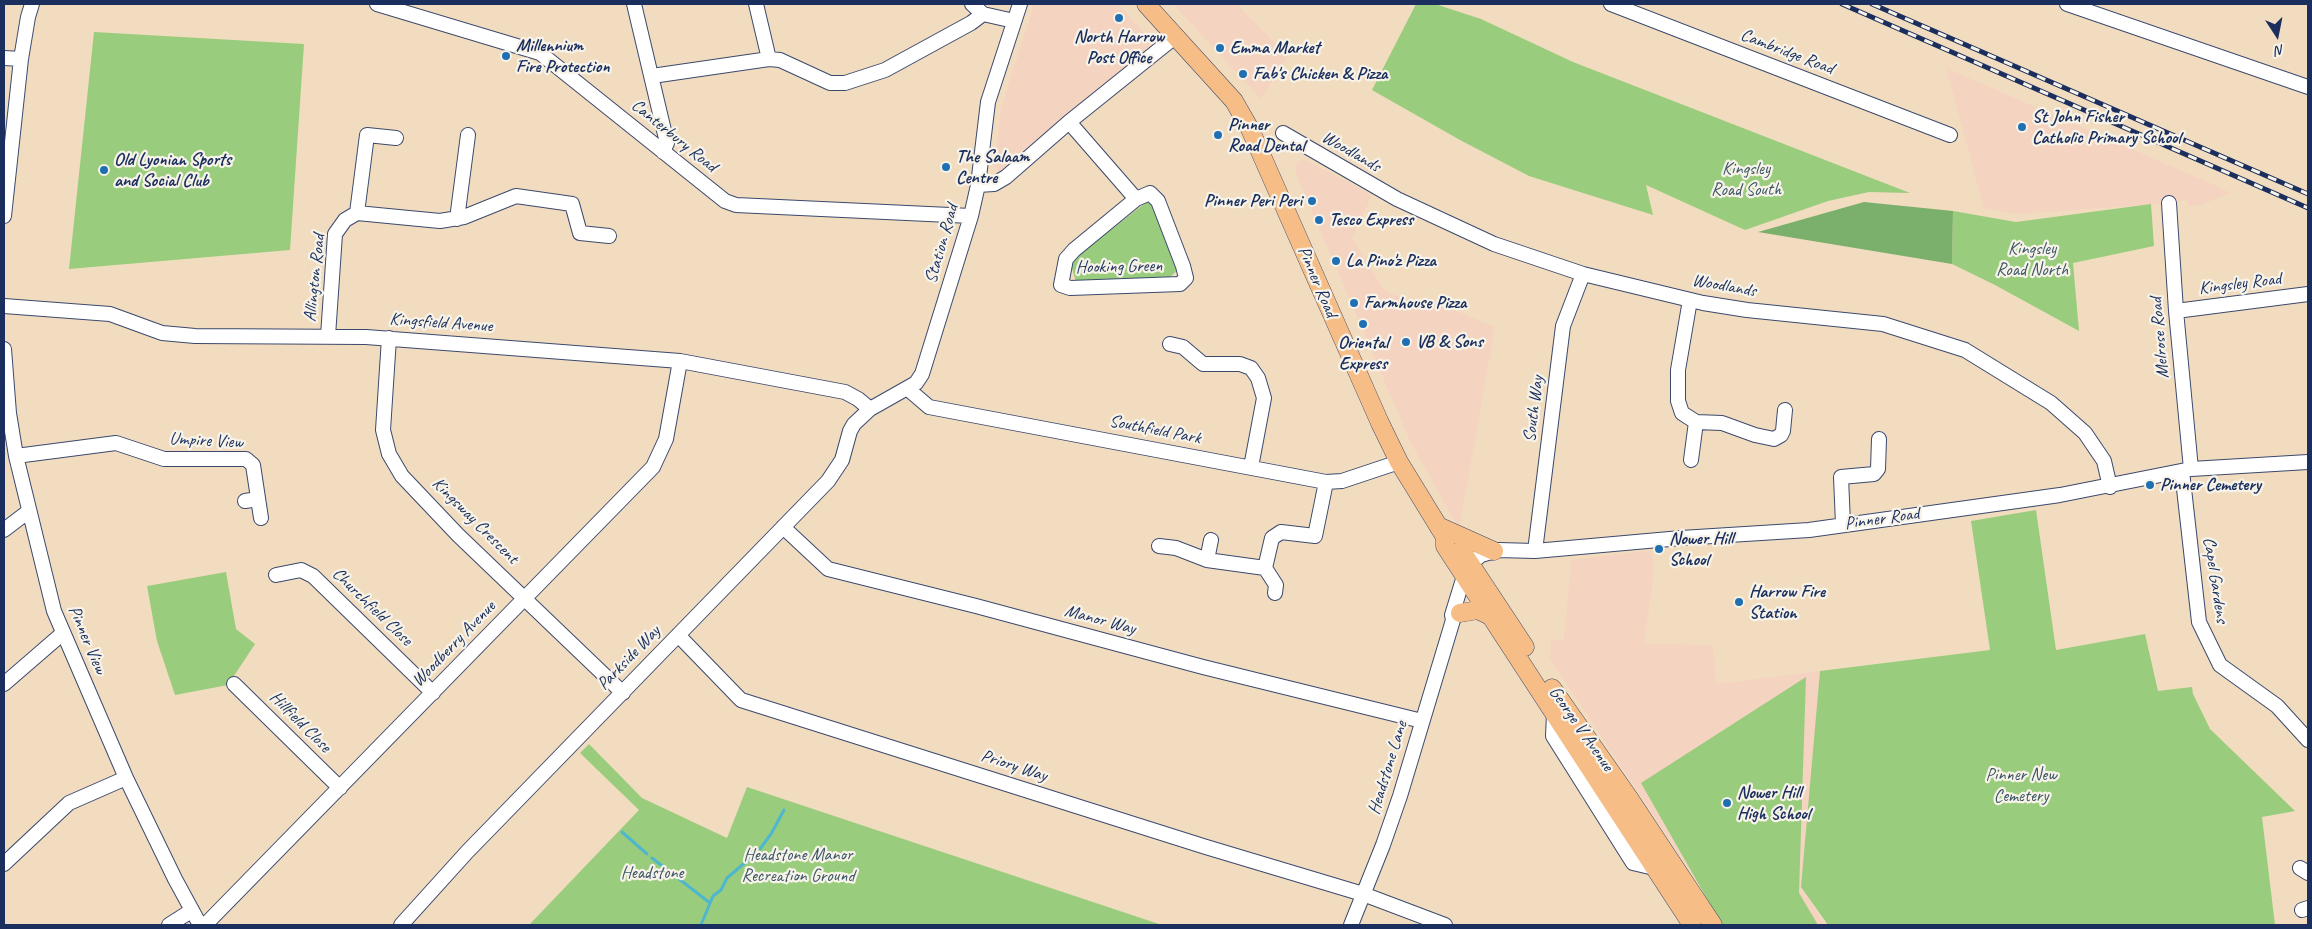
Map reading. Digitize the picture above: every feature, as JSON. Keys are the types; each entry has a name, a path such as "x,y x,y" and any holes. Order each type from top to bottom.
{"main road":[{"name":"Pinner Road","path":"1146,4 1234,101 1250,129 1362,385 1399,462 1441,532 1445,546 1471,576"},
{"path":"1441,532 1500,551"},
{"name":"George V Avenue","path":"1471,576 1488,615 1692,925"},
{"name":"George V Avenue","path":"1471,576 1629,798 1713,925"},
{"path":"1456,617 1476,610 1488,615"},
{"path":"1619,814 1629,798"}],"street":[{"path":"4,216 6,166 20,59 32,4"},
{"name":"Canterbury Road","path":"377,4 540,53 725,201 736,206 971,216"},
{"path":"634,4 667,143 663,152"},
{"path":"756,4 769,59"},
{"path":"972,4 983,14 1014,22"},
{"name":"Station Road","path":"870,409 908,389 916,383 922,374 971,216 978,185 988,102 1020,4"},
{"name":"Cambridge Road","path":"1611,4 1950,135"},
{"path":"2067,4 2308,87"},
{"path":"652,76 769,59 780,60 830,83 845,84 885,70 971,23 983,14"},
{"path":"978,185 994,184 1006,177 1069,122 1176,36"},
{"path":"4,58 20,59"},
{"path":"1069,122 1136,198"},
{"name":"Woodlands","path":"1283,132 1294,147 1397,199 1494,244 1583,274 1690,300 1747,310 1883,324 1965,350 2051,403 2085,433 2104,461 2110,487"},
{"path":"396,138 368,135 357,213 440,221 457,219 516,196 572,204 580,233 609,236"},
{"path":"457,219 468,135"},
{"name":"Hooking Green","path":"1150,193 1158,201 1186,278 1180,284 1070,288 1061,285 1066,259 1136,198 1150,193"},
{"name":"Melrose Road","path":"2169,203 2186,470"},
{"name":"Allington Road","path":"328,336 335,234 345,220 357,213"},
{"name":"South Way","path":"1535,551 1563,326 1583,274"},
{"name":"Kingsley Road","path":"2176,311 2308,294"},
{"path":"1690,300 1678,370 1678,401 1682,413 1696,422 1722,423 1755,435 1774,439 1781,435 1783,431 1785,410"},
{"name":"Kingsfield Avenue","path":"4,306 110,314 162,333 195,336 389,338 680,361 845,392 858,398 870,409"},
{"name":"Kingsway Crescent","path":"389,338 382,430 389,454 402,476 452,528 622,693"},
{"path":"1170,344 1183,347 1203,364 1240,364 1251,368 1258,378 1264,398 1251,467"},
{"name":"Pinner View","path":"4,349 7,413 54,611 126,778 200,925"},
{"name":"Woodberry Avenue","path":"205,925 652,467 666,440 680,361"},
{"name":"Southfield Park","path":"908,389 929,407 1326,482 1342,481 1399,462"},
{"name":"Parkside Way","path":"401,925 472,846 836,472 842,460 850,431 854,424 870,409"},
{"path":"1692,460 1696,422"},
{"path":"1843,524 1840,477 1874,474 1878,469 1879,439"},
{"name":"Umpire View","path":"16,456 116,443 164,459 246,459 253,465 252,500 261,518"},
{"name":"Pinner Road","path":"1500,551 1535,551 1681,538 1809,530 2110,487 2186,470 2308,462"},
{"name":"Capel Gardens","path":"2186,470 2199,622 2220,665 2276,706 2308,740"},
{"path":"1275,593 1276,585 1265,568 1272,538 1281,532 1315,536 1326,482"},
{"path":"4,530 29,511"},
{"name":"Manor Way","path":"783,527 828,568 1203,667 1422,721"},
{"path":"1207,560 1211,540"},
{"path":"1159,546 1176,548 1207,560 1265,568"},
{"path":"1471,576 1485,563 1501,556 1500,551"},
{"name":"Churchfield Close","path":"276,575 301,570 313,576 433,693"},
{"name":"Headstone Lane","path":"1351,925 1383,845 1456,617 1471,576"},
{"path":"4,684 63,633"},
{"name":"Priory Way","path":"678,635 741,700 1206,847 1363,894 1445,925"},
{"name":"Hillfield Close","path":"234,684 340,788"},
{"name":"George V Avenue","path":"1554,714 1553,736 1633,863 1654,868"},
{"path":"4,864 69,803 126,778"},
{"path":"169,925 191,910"}],"shaded area":[{"path":"1034,4 1118,4 1153,42 1117,76 1000,174 994,165 1001,109"},
{"path":"1173,4 1237,4 1288,56 1261,99"},
{"name":"St John Fisher Catholic Primary School","path":"1946,68 2230,193 2201,205 2188,206 2187,200 2160,204 2016,214 1984,208"},
{"path":"1304,159 1372,195 1352,239 1385,291 1425,307 1444,306 1495,327 1459,529 1410,441 1297,176 1295,165"},
{"name":"Nower Hill High School","path":"1652,550 1654,573 1644,644 1713,645 1716,684 1820,671 1804,891 1825,925 1726,925 1550,659 1551,640 1564,640 1571,560"}],"green space":[{"name":"Kingsley Road South","path":"1416,4 1435,4 1481,19 1573,62 1910,193 1869,192 1828,201 1745,230 1646,185 1653,215 1529,176 1460,140 1372,90"},
{"path":"94,32 304,44 290,250 69,269"},
{"path":"1149,200 1180,268 1168,279 1076,282 1070,262"},
{"path":"1864,202 1953,211 1952,264 1758,232"},
{"name":"Kingsley Road North","path":"2151,204 2154,246 2073,263 2079,331 1952,264 1953,211 2016,222"},
{"name":"Pinner New Cemetery","path":"2036,510 2056,650 2145,634 2158,691 2192,687 2193,694 2210,729 2295,811 2262,817 2275,925 1828,925 1801,887 1820,671 1990,650 1971,521"},
{"path":"226,572 236,629 255,644 228,685 175,695 157,641 147,586"},
{"path":"1806,677 1799,893 1818,925 1722,925 1641,783"},
{"name":"Headstone Manor Recreation Ground","path":"589,744 642,798 727,838 747,787 1162,925 529,925 639,810 580,753"}],"waterway":[{"path":"760,849 771,834 784,810"},
{"path":"622,832 647,854"},
{"path":"701,925 713,896 721,890 727,878 755,854"},
{"path":"652,858 710,903"}],"railway":[{"path":"1842,4 2308,208"},
{"path":"1872,4 2308,194"}],"place":[{"name":"North Harrow Post Office","path":"1119,18"},
{"name":"Emma Market","path":"1220,48"},
{"name":"Millennium Fire Protection","path":"506,56"},
{"name":"Fab's Chicken & Pizza","path":"1243,74"},
{"name":"St John Fisher Catholic Primary School","path":"2022,127"},
{"name":"Pinner Road Dental","path":"1218,135"},
{"name":"The Salaam Centre","path":"946,167"},
{"name":"Old Lyonian Sports and Social Club","path":"104,170"},
{"name":"Pinner Peri Peri","path":"1312,201"},
{"name":"Tesco Express","path":"1319,220"},
{"name":"La Pino'z Pizza","path":"1336,261"},
{"name":"Farmhouse Pizza","path":"1354,303"},
{"name":"Oriental Express","path":"1363,324"},
{"name":"VB & Sons","path":"1406,342"},
{"name":"Pinner Cemetery","path":"2150,485"},
{"name":"Nower Hill School","path":"1659,549"},
{"name":"Harrow Fire Station","path":"1739,602"},
{"name":"Nower Hill High School","path":"1727,803"}],"park label":[{"name":"Headstone","path":"652,873"}]}
